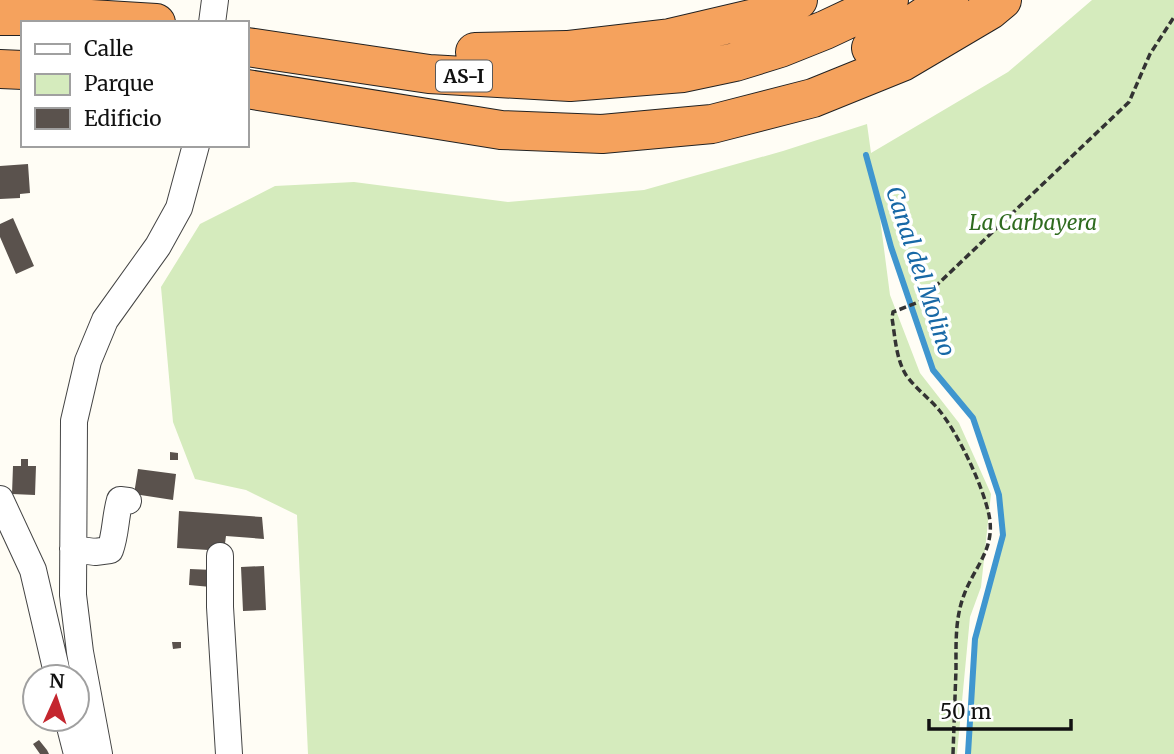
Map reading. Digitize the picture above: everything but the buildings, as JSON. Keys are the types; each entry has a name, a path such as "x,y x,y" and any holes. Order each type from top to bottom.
{"highway":[{"path":"248,31 438,51 508,53 567,50 670,38 768,15 798,0"},
{"name":"AS-I","path":"248,47 429,74 570,82 683,73 735,62 825,30 889,0"},
{"name":"AS-I","path":"248,89 352,105 546,119 643,116 714,107 852,58 895,36 949,0"},
{"path":"352,105 501,130 602,134 712,124 813,98 902,62 990,10 1002,0"},
{"path":"0,16 123,21"},
{"path":"0,31 21,31"},
{"path":"0,69 21,70"}],"street":[{"path":"212,21 215,0"},
{"path":"99,754 80,652 73,595 74,421 88,361 105,320 158,246 181,204 195,147"},
{"path":"0,499 33,570 55,663"},
{"path":"73,548 95,552 110,551 120,500 128,501"},
{"path":"220,556 220,607 229,754"},
{"path":"72,733 77,754"}],"path":[{"path":"953,754 957,630 963,597 983,561 990,527 980,487 953,431 940,411 905,373 892,318 893,312 919,302 1129,102 1150,54 1174,18"}],"green space":[{"name":"La Carbayera","path":"1092,0 1174,0 1174,754 968,754 975,639 1003,535 999,495 973,418 933,370 891,247 877,195 890,295 920,373 959,423 991,494 981,587 970,617 957,754 308,754 297,515 246,490 195,479 173,422 161,287 200,224 275,186 354,182 508,202 644,190 867,124 871,153 1008,72"}],"waterway":[{"name":"Canal del Molino","path":"866,155 891,247 933,370 973,418 999,495 1003,535 975,639 968,754"}]}
